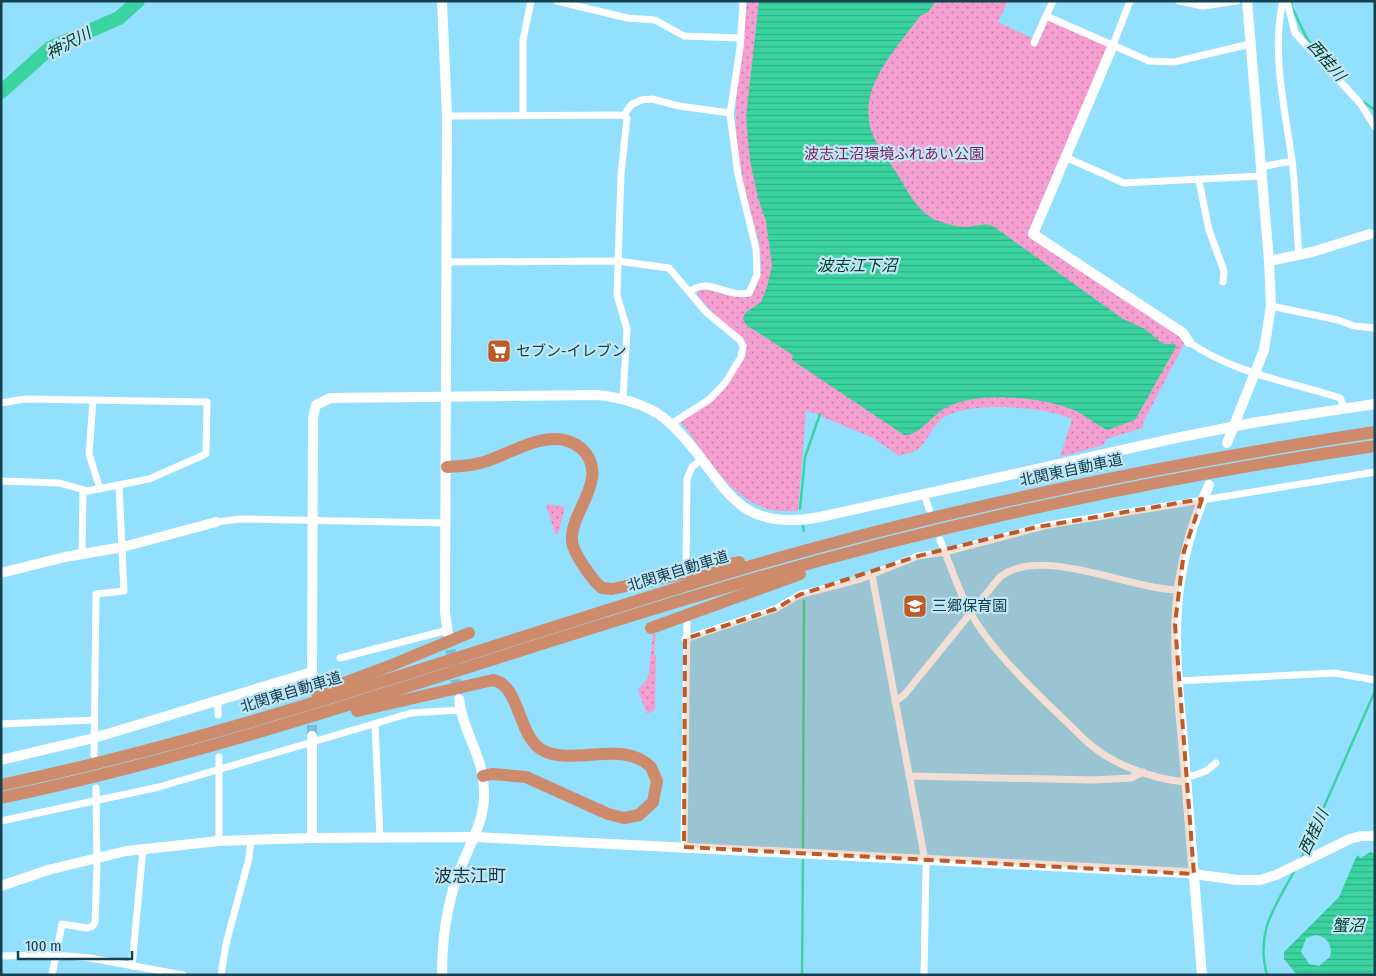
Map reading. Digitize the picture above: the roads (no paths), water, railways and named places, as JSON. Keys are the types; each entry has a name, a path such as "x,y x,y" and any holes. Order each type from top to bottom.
{"highway":[{"name":"北関東自動車道","path":"1,785 190,738 320,701 639,600 838,542 1001,501 1094,481 1250,452 1375,432"},
{"path":"447,467 482,463 551,439 568,441 579,447 588,456 592,475 590,488 572,533 572,544 595,582 606,589 838,542"},
{"path":"447,467 482,468 547,445 559,444 571,447 583,459 588,475 585,488 565,538"},
{"name":"北関東自動車道","path":"1,798 114,772 274,728 714,590 923,534 1177,478 1375,446"},
{"path":"651,628 720,602 923,534"},
{"path":"190,738 392,666 469,633"},
{"path":"274,728 493,680 499,681 506,686 527,733 538,747 558,754 634,756 651,767 657,781 657,788 653,802 645,812 624,818 608,814 526,777 492,774 483,776"},
{"path":"483,776 527,782 616,822 636,822 654,810 660,796 662,781 657,767 648,757 627,750 551,748 536,738 530,728 528,717"}],"street":[{"path":"340,658 448,632 445,612 447,116 442,1"},
{"path":"523,115 523,40 531,1"},
{"path":"557,1 627,18 655,20 684,36 741,38"},
{"path":"689,292 697,285 704,284 731,293 749,293 754,287 757,275 756,249 738,175 730,113 741,38 743,1"},
{"path":"1034,43 1052,1"},
{"path":"1130,1 1033,234 1183,333 1190,342 1210,355 1294,386 1340,398 1345,408"},
{"path":"1179,1 1203,6 1237,1"},
{"path":"1227,443 1256,373 1266,340 1271,306 1269,261 1247,1"},
{"path":"1283,1 1279,38 1285,116 1292,161 1299,255"},
{"path":"1287,1 1295,33 1360,103 1375,127"},
{"path":"1046,16 1149,61 1174,62 1250,44"},
{"path":"624,115 631,105 641,100 652,99 679,106 730,113"},
{"path":"447,116 624,115"},
{"path":"623,398 627,329 617,295 617,261 621,175 627,118 624,115"},
{"path":"1065,157 1124,183 1199,181 1261,171 1292,161"},
{"path":"1199,181 1209,230 1224,270 1223,282"},
{"path":"1269,261 1299,255 1372,233"},
{"path":"445,262 617,261 669,268 706,312 740,340 743,351 734,370 710,399 671,424"},
{"path":"1271,306 1338,320 1354,326 1375,328"},
{"path":"312,685 312,418 316,405 330,398 598,395 623,398 641,405 671,424 719,485 734,500 756,514 779,520 806,520 1234,426 1375,404"},
{"path":"1,403 25,399 207,402 206,454 149,479 83,490 60,483 1,481"},
{"path":"93,401 89,454 100,488"},
{"path":"686,566 687,479 692,467 701,460"},
{"path":"685,639 775,609 799,595 872,575 918,556 945,552 1043,526 1375,472"},
{"path":"94,755 96,594 124,591 118,485"},
{"path":"1202,975 1177,681 1175,632 1177,590 1187,540 1208,485"},
{"path":"82,554 83,490"},
{"path":"924,494 929,509"},
{"path":"1,573 82,554 123,547 216,522 241,519 445,523"},
{"path":"940,540 971,613 997,649 1090,745 1112,759 1143,772 1186,780 1206,771 1216,763"},
{"path":"894,702 906,694 1004,574 1036,566 1058,566 1137,584 1177,590"},
{"path":"872,575 894,702 925,860 924,975"},
{"path":"684,847 685,639 687,623"},
{"path":"1,760 94,738 312,672"},
{"path":"1177,681 1335,673 1374,680"},
{"path":"442,975 443,935 447,911 456,879 474,837 483,808 483,776 477,750 461,710 459,699"},
{"path":"218,702 218,715"},
{"path":"1,821 64,809 96,799 159,787 312,740 411,713 461,710"},
{"path":"1,724 94,720"},
{"path":"374,724 380,838"},
{"path":"312,740 312,838"},
{"path":"219,757 219,841"},
{"path":"909,776 1092,780 1131,778 1143,772"},
{"path":"52,975 63,923 88,928 94,924 97,866 95,858 96,788"},
{"path":"1,886 48,870 95,858 143,849 219,841 312,838 474,837 1194,874 1251,881 1286,870 1350,839 1361,836 1375,836"},
{"path":"221,975 226,944 249,858 251,839"},
{"path":"132,966 143,849"},
{"path":"1,956 55,955 98,959 182,975"}],"water":[{"name":"波志江下沼","path":"759,1 936,1 928,12 920,16 900,42 881,70 874,85 869,100 868,116 874,138 912,198 928,215 941,222 959,227 986,224 993,226 1123,319 1145,329 1163,344 1175,344 1176,347 1135,420 1107,430 1074,410 1061,405 1027,399 991,397 958,402 940,411 920,429 904,435 792,360 793,355 746,325 743,319 745,313 761,302 772,266 766,221 758,198 750,160 746,117"},
{"name":"蟹沼","path":"1370,852 1375,854 1375,975 1297,975 1284,959 1284,952 1339,897 1357,855 1361,858","holes":["1316,935 1329,943 1331,949 1330,957 1319,966 1309,964 1301,952 1306,938"]}],"waterway":[{"name":"神沢川","path":"1,92 50,48 119,18 138,1"},
{"name":"西桂川","path":"1292,1 1291,5 1306,37 1323,58"},
{"name":"西桂川","path":"1362,101 1375,110"},
{"path":"800,509 805,457 820,414"},
{"path":"803,526 804,531"},
{"path":"803,848 804,601"},
{"name":"西桂川","path":"1301,859 1375,691"},
{"path":"802,975 803,860"},
{"name":"西桂川","path":"1267,975 1264,959 1265,932 1274,908 1295,870"}],"tunnel":[{"path":"448,635 458,695"},
{"path":"312,710 312,736"}],"place":[{"name":"セブン-イレブン","path":"499,351"},
{"name":"三郷保育園","path":"915,606"}],"district":[{"name":"波志江町","path":"470,876"}],"park label":[{"name":"波志江沼環境ふれあい公園","path":"894,154"}]}
